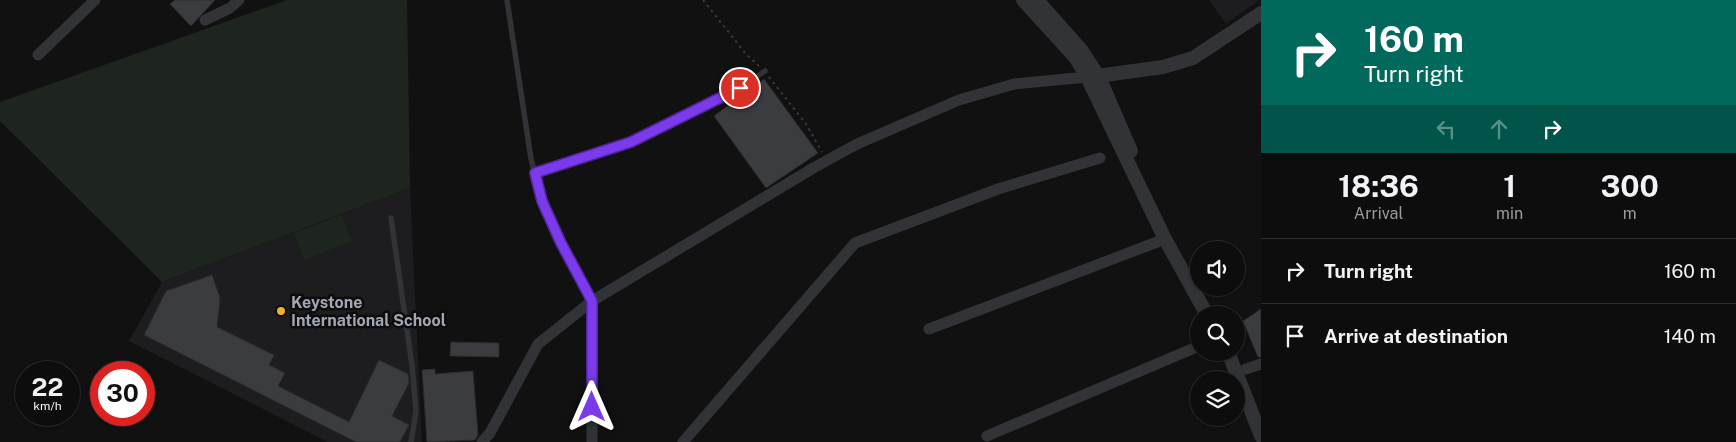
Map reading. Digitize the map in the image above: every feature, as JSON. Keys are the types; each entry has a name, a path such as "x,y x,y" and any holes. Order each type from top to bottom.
{"street":[{"path":"38,55 95,0"},
{"path":"205,20 230,8 239,0"},
{"path":"1023,0 1093,77 1190,265"},
{"path":"1038,0 1082,51 1165,239 1202,306"},
{"path":"482,442 500,416 522,370 538,344 592,301 857,144 959,100 1014,84 1093,77 1163,67 1193,58 1261,13"},
{"path":"683,442 855,243 998,189 1100,158"},
{"path":"929,329 1165,239"},
{"path":"592,301 592,442"},
{"path":"987,436 1190,350"},
{"path":"1232,361 1261,436"},
{"path":"1242,361 1261,409"},
{"path":"1246,369 1261,364"}],"lane":[{"path":"507,0 535,173 542,201 561,243 592,301"},
{"path":"535,173 631,142 740,88 765,71"},
{"path":"390,218 413,374 416,411 411,442"}],"shaded area":[{"path":"287,0 407,0 410,188 162,282 0,121 0,102"},
{"path":"1209,0 1259,0 1226,24"},
{"name":"Keystone International School","path":"410,188 422,442 328,442 129,341 162,282"},
{"path":"342,215 352,241 304,260 294,233"}],"building":[{"path":"175,0 215,0 191,26 170,4"},
{"path":"764,79 818,153 766,188 714,116"},
{"path":"212,275 220,298 217,327 274,355 269,365 285,373 278,386 349,422 379,360 408,374 409,383 392,416 409,425 400,442 356,442 144,335 166,291"},
{"path":"1261,309 1261,357 1258,357 1245,326 1245,320"},
{"path":"451,342 499,343 499,357 450,356"},
{"path":"435,369 435,374 473,371 478,435 475,440 427,442 422,370"}],"place":[{"name":"Keystone International School","path":"281,311"}],"route":[{"path":"592,407 592,301 561,243 542,201 535,173 631,142 740,88"}]}
